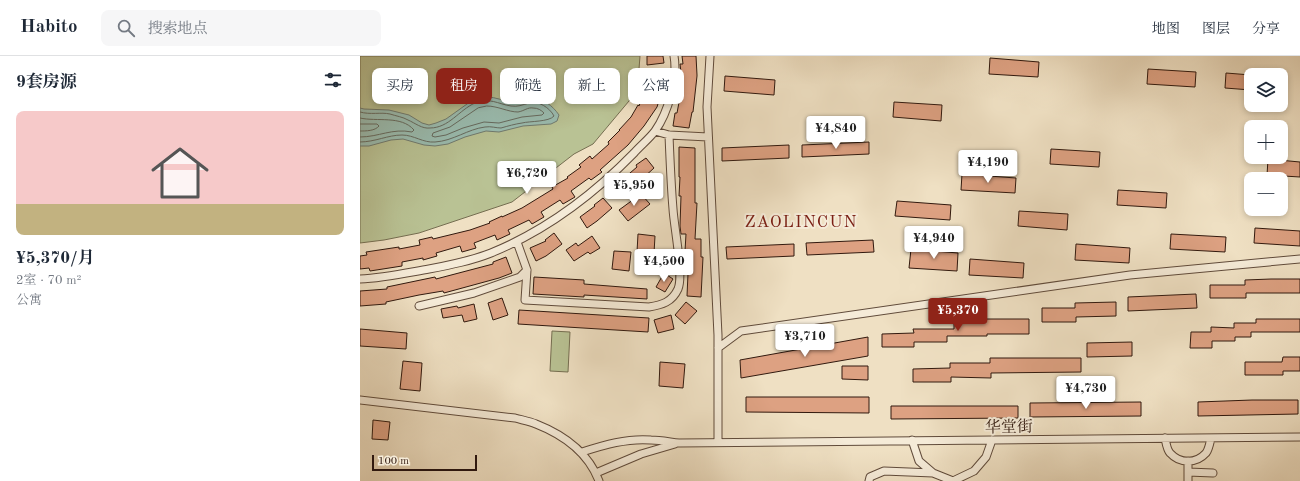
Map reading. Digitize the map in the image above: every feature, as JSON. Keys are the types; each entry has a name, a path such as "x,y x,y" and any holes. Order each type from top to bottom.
{"street":[{"path":"360,279 380,278 460,262 489,254 517,242 551,222 594,190 624,163 655,131 667,107 674,85 674,56"},
{"path":"710,56 707,107 718,335 718,442"},
{"path":"655,131 669,136 708,137"},
{"path":"517,242 527,270 525,300 649,307 661,305 672,298 679,288 681,276 673,210 669,136"},
{"path":"718,348 741,331 1130,275 1300,259"},
{"path":"419,306 474,293 520,277 527,270"},
{"path":"360,400 515,418 535,423 562,437 582,452 596,473 599,481"},
{"name":"华堂街","path":"679,443 1300,437"},
{"path":"1165,438 1169,452 1181,461 1196,461 1207,452 1211,438"},
{"path":"582,452 608,444 629,441 649,440 679,443"},
{"path":"912,440 919,462 933,473 953,481 974,471 986,457 992,440"},
{"path":"596,473 641,454 679,443"},
{"path":"1188,461 1188,481"},
{"path":"868,481 870,476 884,471 933,473"},
{"path":"1188,472 1213,473"}],"green space":[{"path":"360,56 640,56 639,68 628,68 628,102 593,144 574,154 512,202 419,233 360,243"},
{"path":"552,331 570,332 568,372 550,371"}],"water":[{"path":"492,98 500,99 500,104 548,104 554,108 559,115 557,121 551,124 523,126 499,132 486,131 448,144 435,146 424,145 403,139 391,140 369,146 360,146 360,108 389,110 409,115 422,123 429,125 446,119 467,104 492,104"}],"building":[{"path":"647,56 663,56 664,63 647,65"},
{"path":"682,56 696,56 697,76 693,112 689,128 673,126 675,113 677,113 679,104 684,104 684,68 680,68 680,64 683,64"},
{"path":"990,58 1039,62 1038,77 989,74"},
{"path":"1148,69 1196,72 1195,87 1147,84"},
{"path":"1226,73 1244,74 1244,89 1225,88"},
{"path":"725,76 775,80 774,95 724,91"},
{"path":"894,102 942,105 941,121 893,117"},
{"path":"640,104 658,104 644,126 628,145 600,170 602,172 591,180 589,178 571,191 575,197 563,204 560,200 541,212 544,217 532,224 529,220 508,230 510,234 497,240 495,235 474,243 476,248 462,252 460,246 436,253 437,256 423,260 423,258 402,262 402,266 370,271 369,268 360,269 360,256 367,255 366,252 399,247 399,249 420,245 419,240 432,237 433,239 470,230 490,223 489,222 522,208 553,189 552,187 568,178 567,177 581,167 579,165 590,156 592,159 609,144 608,142 631,117 638,105 639,106"},
{"path":"869,142 869,154 802,157 802,145"},
{"path":"789,145 789,158 722,161 722,148"},
{"path":"679,147 695,148 695,203 697,203 695,239 701,239 701,257 703,257 701,297 687,296 689,251 685,251 686,234 681,234 680,226 681,196 679,196"},
{"path":"1051,149 1100,152 1099,167 1050,164"},
{"path":"646,158 654,168 631,189 623,179 637,167 636,165"},
{"path":"1288,161 1300,162 1300,177 1288,176 1288,172 1267,172 1268,164 1288,164"},
{"path":"962,174 1016,178 1015,193 961,190"},
{"path":"1118,190 1167,193 1166,208 1117,205"},
{"path":"641,194 650,204 628,221 619,210"},
{"path":"603,198 612,208 587,228 580,217"},
{"path":"897,201 951,205 950,220 895,216"},
{"path":"1019,211 1068,214 1067,230 1018,226"},
{"path":"1255,228 1300,231 1300,246 1254,243"},
{"path":"554,233 562,244 546,256 536,261 530,248 546,241 545,240"},
{"path":"638,234 655,236 654,253 637,252"},
{"path":"1171,234 1226,237 1225,252 1170,249"},
{"path":"592,236 600,248 590,254 588,252 574,261 566,250 576,243 578,246"},
{"path":"873,240 874,252 807,255 806,243"},
{"path":"794,244 794,256 727,259 726,247"},
{"path":"1076,244 1130,248 1129,263 1075,260"},
{"path":"911,249 958,253 957,271 909,268"},
{"path":"614,251 631,252 629,271 612,269"},
{"path":"670,251 672,267 663,268 660,252"},
{"path":"506,257 512,273 499,278 444,293 443,291 386,302 386,304 360,306 360,291 387,289 387,287 435,277 436,279 493,264 493,262"},
{"path":"970,259 1024,263 1023,278 969,275"},
{"path":"664,273 673,279 665,292 656,287"},
{"path":"534,277 584,280 584,284 647,289 647,299 584,295 584,297 533,294"},
{"path":"1300,279 1300,293 1246,293 1246,298 1210,298 1210,285 1245,285 1245,280"},
{"path":"1196,294 1197,308 1128,311 1128,297"},
{"path":"502,298 508,315 493,320 488,303"},
{"path":"686,302 697,311 685,324 675,315"},
{"path":"1116,302 1116,316 1076,317 1076,322 1042,322 1042,308 1075,308 1075,303"},
{"path":"474,304 477,319 464,322 462,315 443,318 441,309 457,306 458,308"},
{"path":"519,310 649,318 648,332 518,324"},
{"path":"671,315 674,329 658,333 654,320"},
{"path":"986,319 1029,319 1029,334 947,336 947,342 914,342 914,347 882,347 882,334 914,333 913,329 954,329 954,322 986,322"},
{"path":"1256,319 1300,319 1300,332 1251,332 1251,337 1235,337 1235,341 1212,341 1212,348 1190,348 1191,332 1211,332 1211,327 1234,328 1234,323 1256,323"},
{"path":"360,329 407,333 406,349 360,346"},
{"path":"868,337 868,356 741,378 740,360"},
{"path":"1132,342 1132,356 1087,357 1087,343"},
{"path":"1283,357 1300,357 1300,371 1283,371 1283,375 1245,375 1245,362 1282,362"},
{"path":"990,358 1081,358 1081,372 991,373 991,378 951,377 951,382 913,382 913,369 950,368 950,363 990,363"},
{"path":"403,361 422,363 420,391 400,389"},
{"path":"660,362 685,364 683,388 659,386"},
{"path":"842,366 868,366 868,380 842,379"},
{"path":"746,397 869,397 869,413 746,412"},
{"path":"1298,400 1298,414 1198,416 1198,402"},
{"path":"1141,402 1141,416 1030,417 1030,403"},
{"path":"891,406 1018,406 1018,418 891,419"},
{"path":"373,420 390,422 388,440 372,439"}],"district":[{"name":"ZAOLINCUN","path":"801,221"}]}
